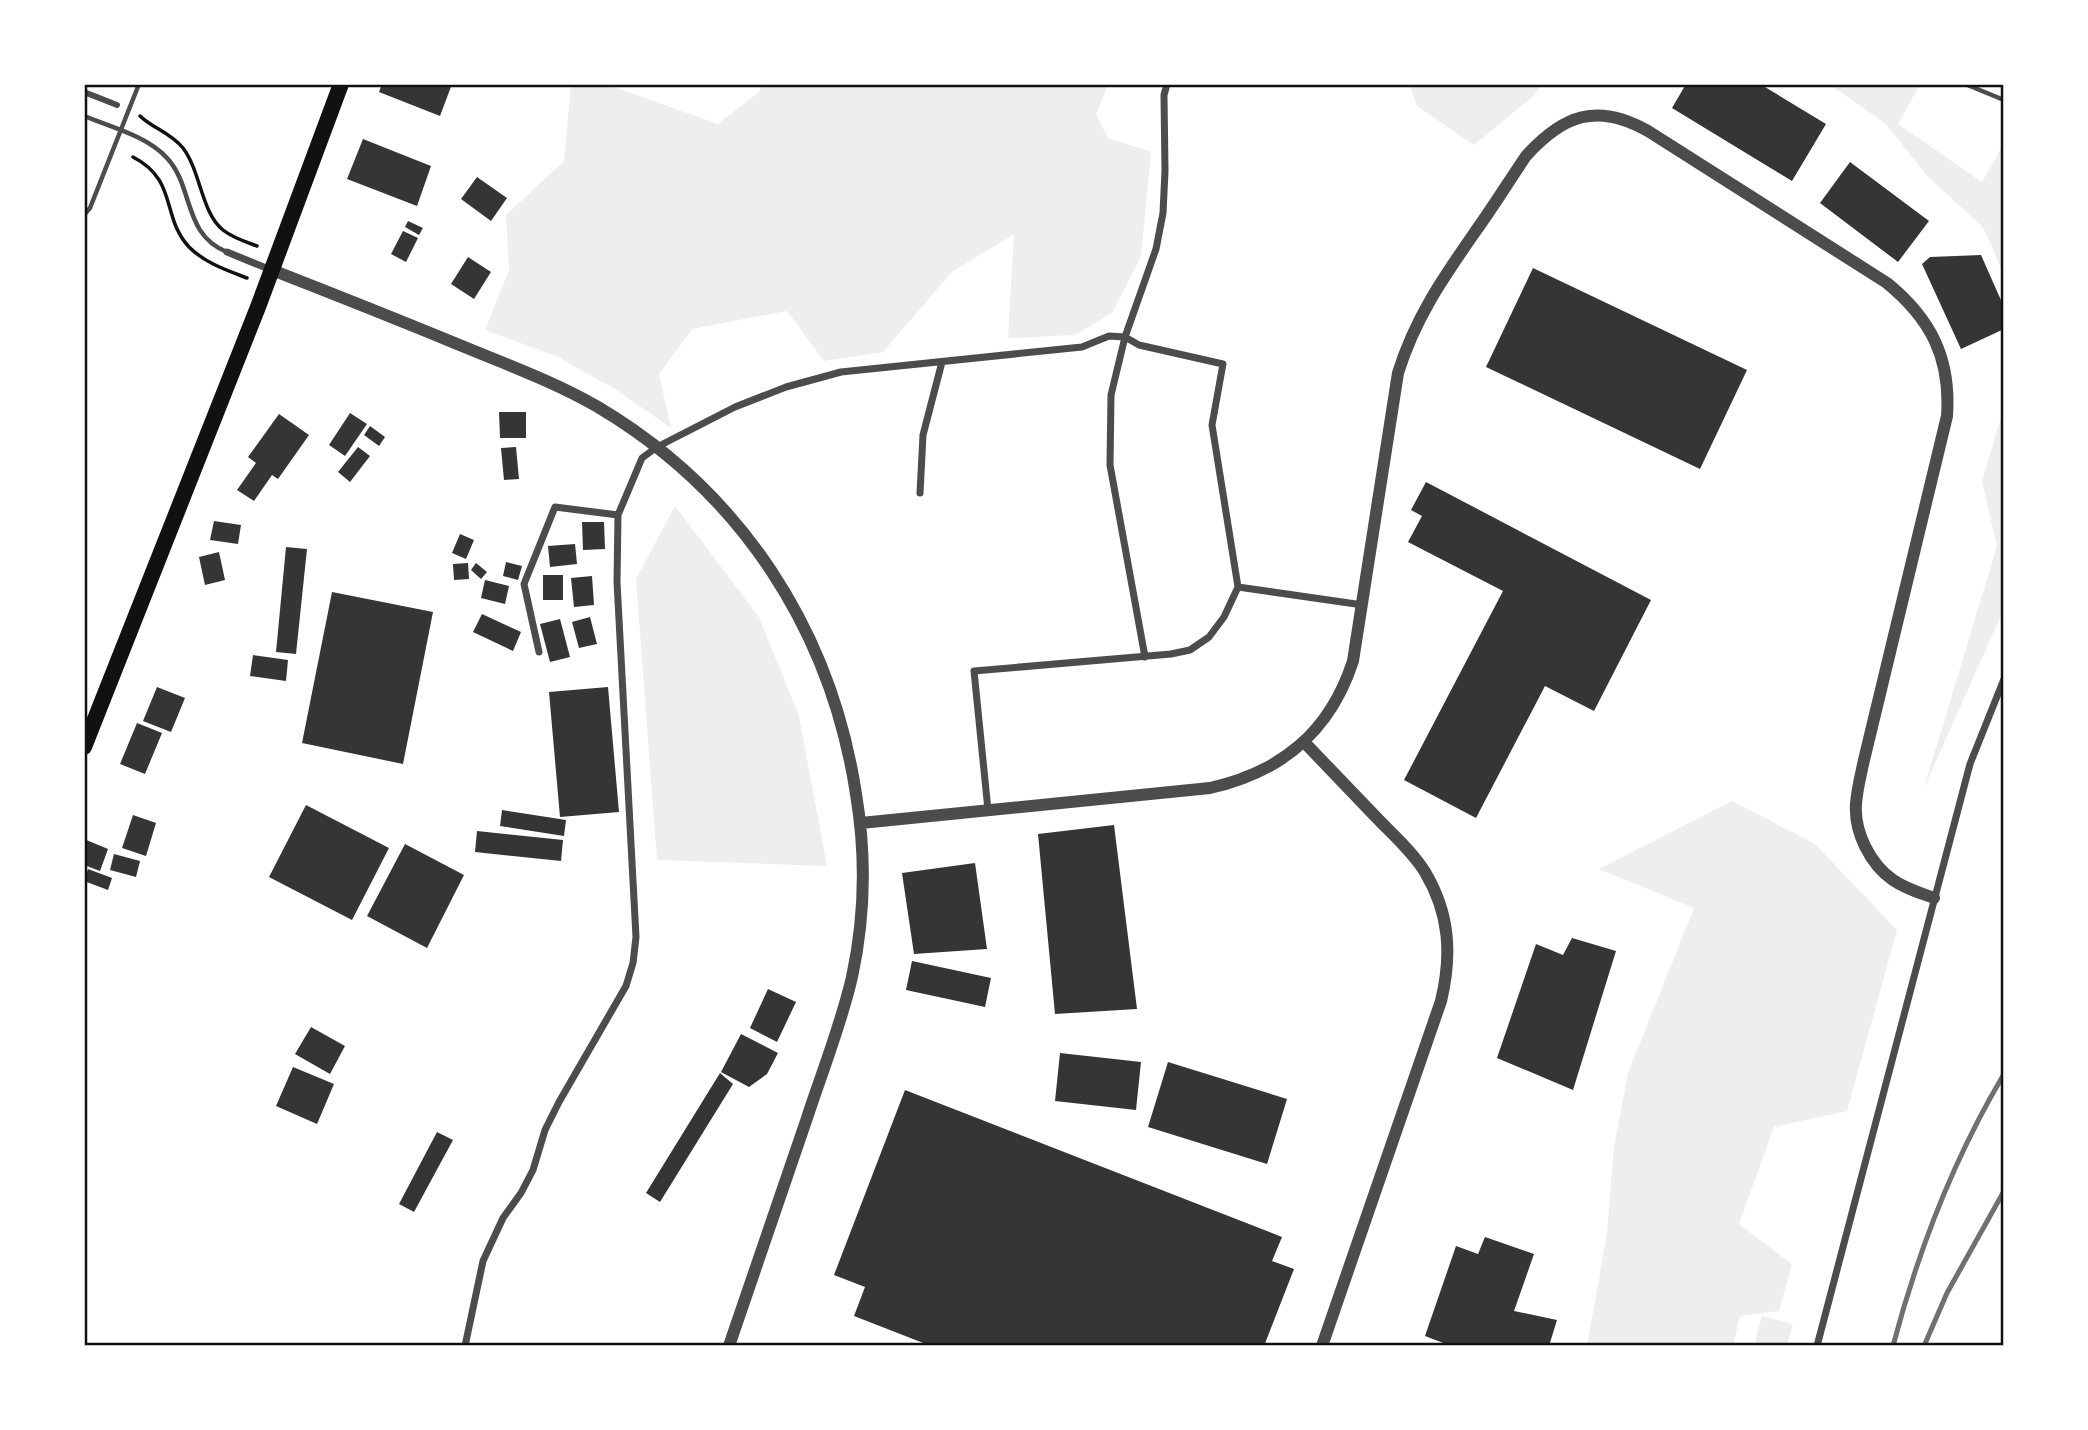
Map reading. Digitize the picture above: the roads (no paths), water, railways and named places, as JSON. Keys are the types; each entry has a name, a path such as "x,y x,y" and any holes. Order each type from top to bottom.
{"highway":[{"path":"84,747 272,270 341,84"}],"street":[{"path":"1145,657 1110,465 1111,395 1125,337 1156,249 1163,213 1164,95 1167,84"},
{"path":"84,92 117,105"},
{"path":"861,823 1210,788 1247,778 1305,743 1329,710 1347,679 1353,661 1398,373 1412,332 1428,301 1520,165 1540,141 1553,130 1574,119 1605,115 1633,122 1886,283 1912,305 1935,338 1947,384 1947,416 1856,801 1861,838 1878,867 1905,887 1934,898"},
{"path":"227,252 546,380 596,406 657,447 721,506 771,569 806,628 833,692 852,764 861,823 862,904 852,976 828,1056 729,1346"},
{"path":"466,1346 483,1261 503,1218 533,1170 545,1130 559,1102 626,986 634,963 636,937 617,582 618,515 642,458 657,447 735,407 786,387 841,372 1082,347 1110,336 1125,337 1139,345 1223,364 1212,425 1238,587 1224,617 1209,637 1190,650 1145,657 974,671 988,810"},
{"path":"920,494 923,435 942,362"},
{"path":"539,652 524,584 555,507 618,515"},
{"path":"1238,587 1363,605"},
{"path":"1817,1346 1970,764 2004,678"},
{"path":"1305,743 1409,852 1424,872 1434,891 1447,930 1448,954 1447,975 1441,1001 1322,1346"}],"lane":[{"path":"84,215 90,208 139,84"},
{"path":"1965,84 2004,100"},
{"path":"84,116 148,143 168,159 177,172 201,234 227,252"}],"railway":[{"path":"1893,1346 1914,1275 1939,1206 1969,1139 2004,1074"},
{"path":"1924,1346 1947,1293 2004,1191"}]}
